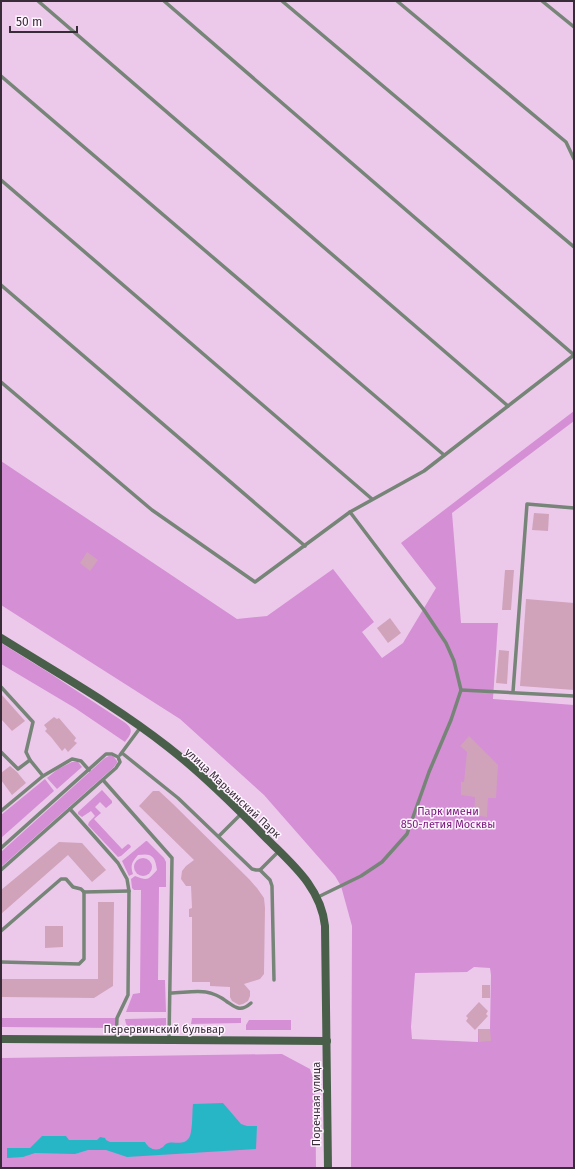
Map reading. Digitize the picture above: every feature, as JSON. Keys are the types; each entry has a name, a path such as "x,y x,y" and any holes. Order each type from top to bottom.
{"main road":[{"name":"улица Марьинский Парк","path":"1,638 103,702 168,747 242,813 301,874 318,897 322,908 325,926 327,1041"},
{"name":"Перервинский бульвар","path":"1,1039 327,1041"},
{"name":"Поречная улица","path":"327,1041 328,1168"}],"lane":[{"path":"38,1 508,406"},
{"path":"1,382 152,510 256,582 350,512 424,471 574,355 164,1"},
{"path":"282,1 574,247"},
{"path":"397,1 566,142 574,159"},
{"path":"542,1 574,27"},
{"path":"1,76 444,455"},
{"path":"1,180 372,499"},
{"path":"1,285 305,546"},
{"path":"513,692 527,504 574,508"},
{"path":"318,897 361,876 382,862 407,834 461,690 454,661 446,643 424,610 350,512"},
{"path":"1,687 33,722 26,752 30,760 43,776"},
{"path":"461,690 574,696"},
{"path":"118,757 141,727"},
{"path":"1,752 18,769 30,760"},
{"path":"122,753 178,798 252,868 260,870 270,880 272,886 274,980"},
{"path":"1,848 106,754 112,754 118,757 120,762 116,768 1,870"},
{"path":"1,811 43,776 72,759 81,762 89,770"},
{"path":"103,780 172,858 169,1040"},
{"path":"70,809 118,863 127,879 129,891 128,995 117,1018 116,1040"},
{"path":"219,836 242,813"},
{"path":"260,870 279,851"},
{"path":"1,931 61,879 66,879 73,888 81,889 84,892 129,891"},
{"path":"1,962 78,964 84,959 84,892"},
{"path":"170,993 206,992 224,999 236,1008 244,1007 251,1003"}],"green space":[{"name":"Парк имени 850-летия Москвы","path":"574,411 574,421 452,513 461,623 498,623 493,699 574,705 574,1168 351,1168 352,926 341,886 335,876 264,795 180,719 1,605 1,461 237,619 267,616 333,569 374,622 362,632 382,658 403,643 436,588 401,543","holes":["474,967 490,968 490,1029 478,1029 478,1042 412,1039 411,1027 415,973 467,972"]},
{"path":"1,643 127,724 131,731 125,742 75,708 1,664"},
{"path":"109,756 113,756 117,761 113,768 1,867 1,852"},
{"path":"72,762 78,762 82,767 57,789 47,778 58,769"},
{"path":"45,779 54,791 1,838 1,815"},
{"path":"102,790 112,801 112,803 106,808 100,802 95,807 101,813 94,819 122,849 128,844 131,847 118,857 88,825 95,816 91,811 82,817 78,814 78,812"},
{"path":"146,841 164,858 166,862 166,887 159,887 158,980 165,980 166,1012 126,1012 133,994 140,993 141,890 134,890 132,888 131,879 135,876 148,879 157,870 152,856 138,855 132,864 133,874 129,876 122,861"},
{"path":"143,858 149,861 152,867 149,873 143,876 137,873 134,867 137,861"},
{"path":"1,1018 116,1018 117,1024 114,1028 1,1027"},
{"path":"166,1018 166,1027 164,1028 130,1028 127,1026 125,1019"},
{"path":"192,1018 241,1018 241,1023 191,1024"},
{"path":"249,1020 291,1020 291,1030 246,1030 246,1025"},
{"path":"282,1054 310,1069 315,1083 316,1168 1,1168 1,1058"}],"water":[{"path":"223,1103 241,1124 247,1126 257,1126 256,1149 127,1157 106,1150 88,1150 75,1154 35,1153 23,1157 7,1158 7,1148 30,1148 42,1136 66,1136 69,1140 97,1140 100,1137 105,1138 110,1142 145,1142 151,1148 160,1149 168,1143 182,1143 189,1138 192,1127 193,1104"}],"building":[{"path":"534,513 549,514 548,531 532,530"},
{"path":"87,552 98,560 90,571 80,563"},
{"path":"505,570 514,570 511,610 502,610"},
{"path":"526,599 574,603 574,690 520,686"},
{"path":"390,618 401,633 388,643 377,628"},
{"path":"499,650 509,651 507,684 496,683"},
{"path":"1,694 25,721 12,731 1,719"},
{"path":"54,717 57,719 59,718 76,738 74,741 77,743 68,752 65,748 62,751 45,731 47,729 44,725"},
{"path":"469,736 498,765 496,798 488,798 487,817 474,815 475,797 461,795 461,782 464,782 467,752 460,746"},
{"path":"10,766 26,783 12,795 1,780 1,773"},
{"path":"153,791 159,791 172,803 249,879 264,898 264,974 260,979 244,984 250,991 250,996 248,1001 243,1004 239,1005 232,1001 230,997 230,987 210,986 210,982 192,982 192,917 189,917 189,909 192,908 191,886 186,886 181,879 182,871 194,860 139,806"},
{"path":"59,842 82,843 106,870 92,882 68,855 1,914 1,890"},
{"path":"98,902 114,902 113,986 94,998 1,997 1,979 98,979"},
{"path":"45,926 63,926 63,947 45,948"},
{"path":"482,985 490,985 490,998 482,998"},
{"path":"479,1002 488,1011 486,1014 488,1016 475,1030 466,1021 468,1018 466,1016"},
{"path":"478,1029 490,1029 491,1041 479,1042"}]}
